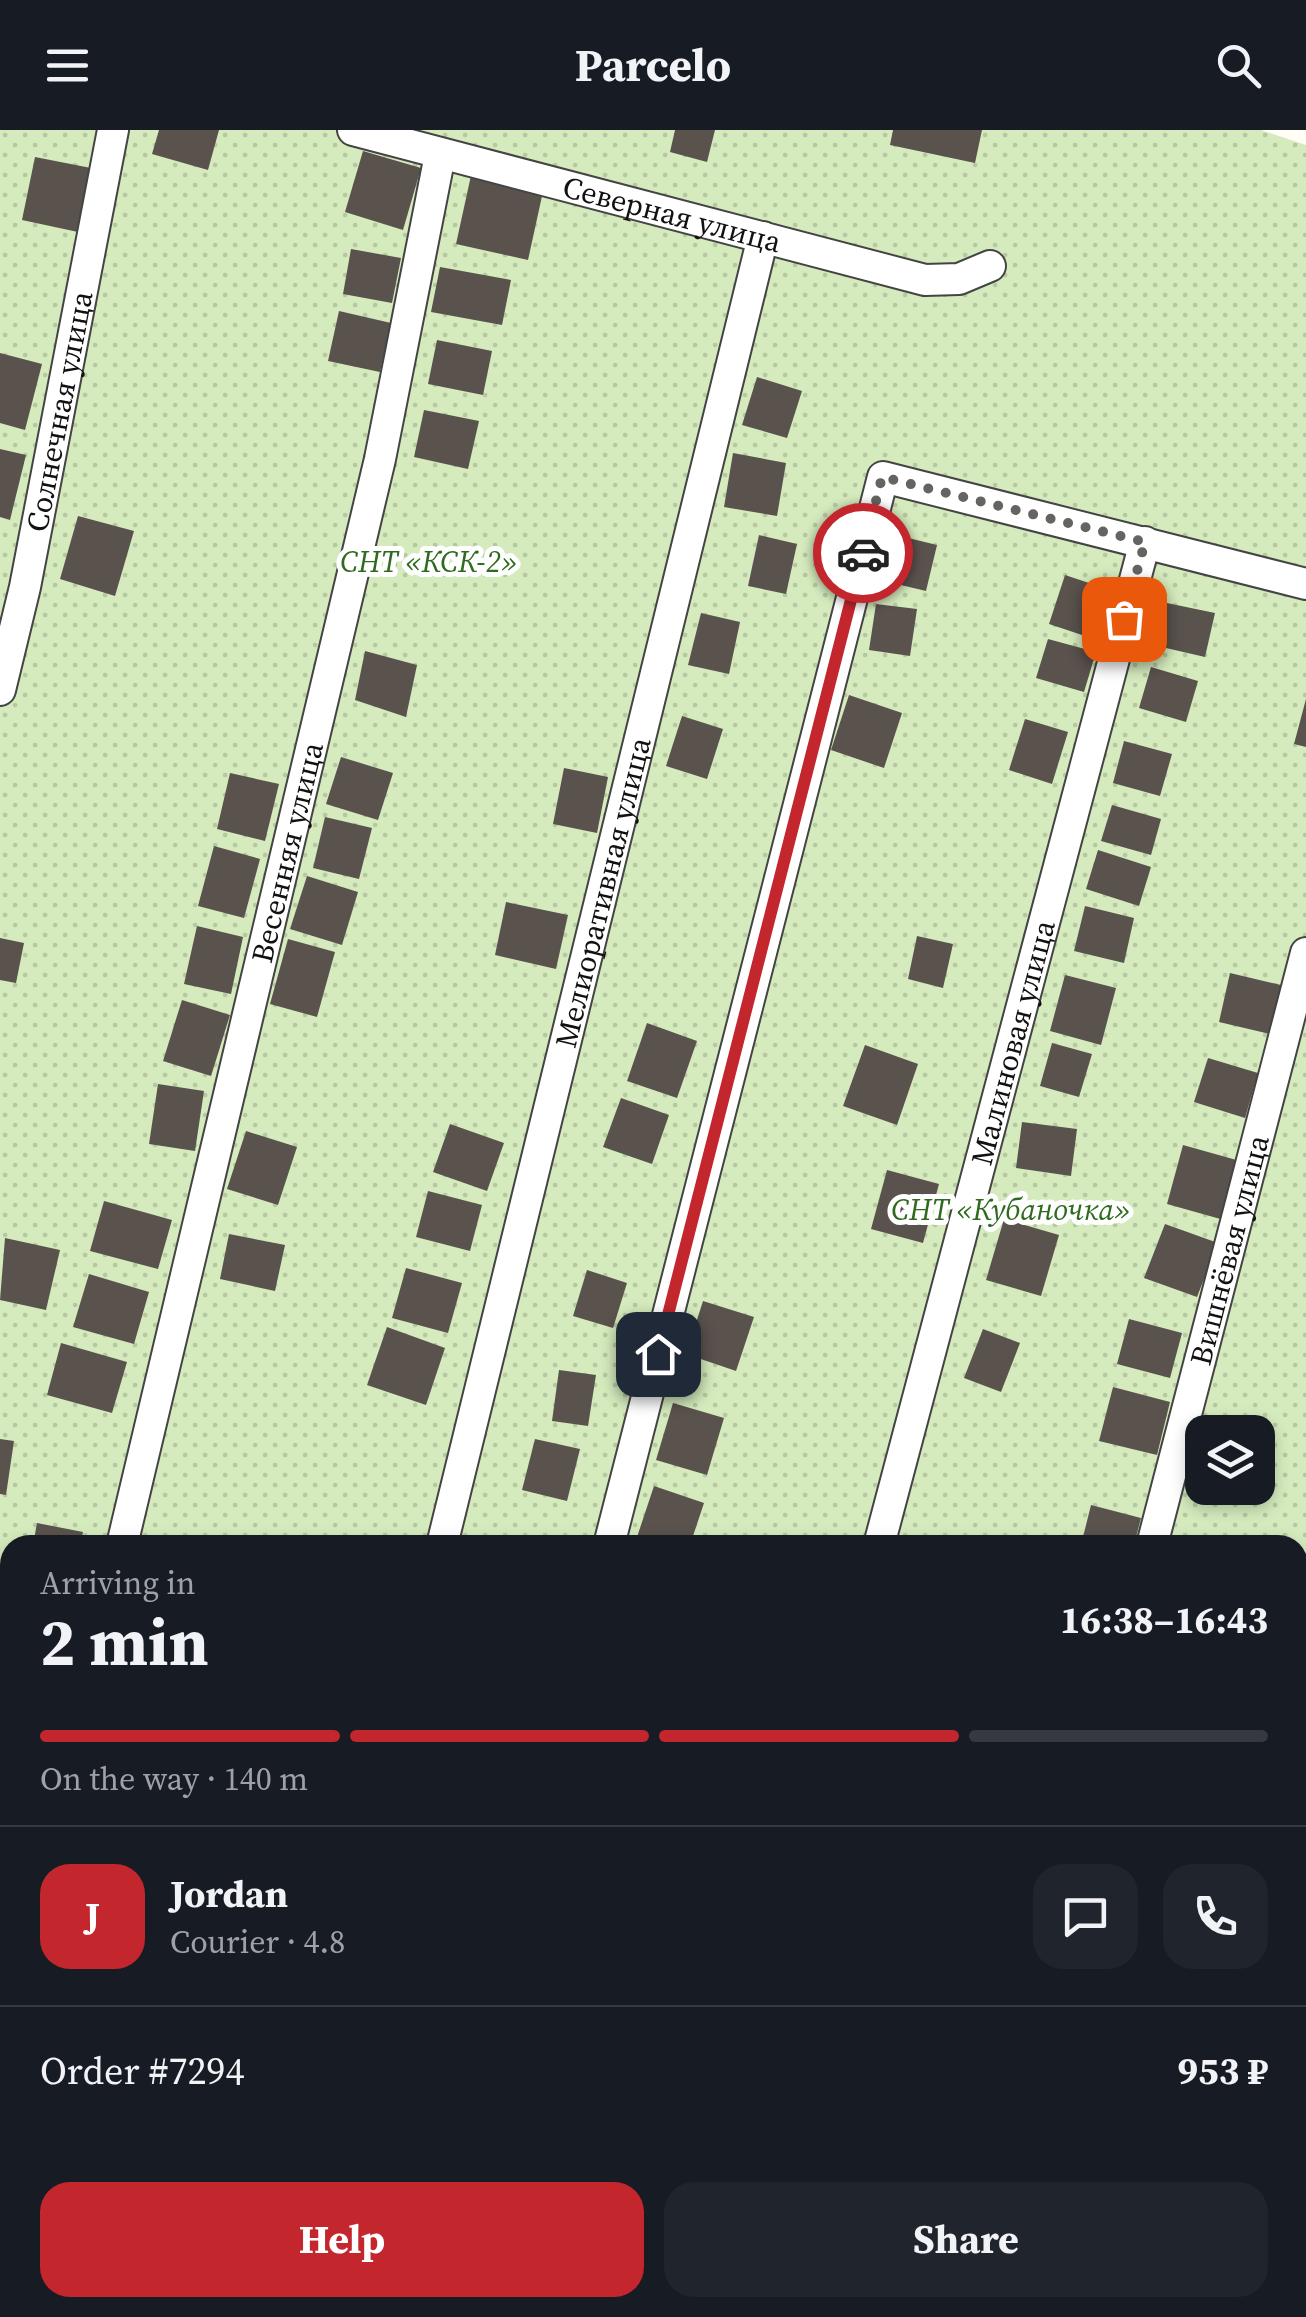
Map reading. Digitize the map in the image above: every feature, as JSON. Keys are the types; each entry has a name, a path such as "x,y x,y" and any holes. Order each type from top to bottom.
{"street":[{"name":"Солнечная улица","path":"0,690 26,587 113,130"},
{"name":"Северная улица","path":"353,130 440,156 924,280 959,279 990,266"},
{"name":"Весенняя улица","path":"124,1535 380,459 440,156"},
{"name":"Мелиоративная улица","path":"444,1535 763,237"},
{"path":"612,1535 882,477 1306,584"},
{"name":"Малиновая улица","path":"883,1535 1145,542"},
{"name":"Вишнёвая улица","path":"1155,1535 1306,953"}],"green space":[{"name":"СНТ «КСК-2»","path":"0,130 1261,130 1306,145 1306,1535 0,1535"}],"building":[{"path":"159,130 219,130 208,170 152,154"},
{"path":"675,130 715,130 707,162 670,152"},
{"path":"893,130 982,130 975,163 890,145"},
{"path":"363,151 421,168 403,230 345,212"},
{"path":"35,157 91,168 78,232 22,220"},
{"path":"472,171 544,187 528,260 456,244"},
{"path":"351,249 401,258 392,303 343,294"},
{"path":"440,267 511,280 502,325 431,312"},
{"path":"339,311 391,323 380,372 328,361"},
{"path":"437,340 492,351 483,395 428,384"},
{"path":"0,353 42,364 25,430 0,423"},
{"path":"757,377 802,391 787,438 742,425"},
{"path":"424,410 479,421 468,469 414,457"},
{"path":"0,449 26,455 10,520 0,517"},
{"path":"733,453 786,463 777,516 724,507"},
{"path":"78,516 134,531 115,596 60,579"},
{"path":"759,535 797,544 786,594 748,586"},
{"path":"896,535 937,545 926,591 884,581"},
{"path":"1065,575 1110,590 1094,639 1049,624"},
{"path":"1162,602 1215,613 1205,657 1153,645"},
{"path":"876,604 917,609 910,656 869,650"},
{"path":"701,613 740,622 729,674 688,665"},
{"path":"1048,639 1096,652 1084,692 1036,678"},
{"path":"365,651 417,665 406,717 355,700"},
{"path":"1151,667 1198,681 1186,722 1139,708"},
{"path":"849,695 902,713 884,768 831,750"},
{"path":"1306,699 1306,747 1294,744"},
{"path":"682,716 723,729 707,779 666,766"},
{"path":"1025,719 1068,732 1052,784 1009,770"},
{"path":"1124,741 1172,754 1160,796 1113,783"},
{"path":"341,757 393,773 378,820 326,804"},
{"path":"564,768 608,777 597,833 553,824"},
{"path":"230,773 279,784 265,841 217,829"},
{"path":"1112,805 1161,819 1151,855 1101,841"},
{"path":"325,817 372,828 359,879 313,868"},
{"path":"214,846 260,859 244,918 198,906"},
{"path":"1098,850 1151,867 1139,906 1086,889"},
{"path":"307,876 358,892 342,945 290,929"},
{"path":"506,902 568,915 556,969 495,955"},
{"path":"1085,906 1134,918 1124,963 1074,951"},
{"path":"197,926 243,937 231,994 184,984"},
{"path":"917,936 953,944 943,988 908,979"},
{"path":"0,938 24,943 16,983 0,980"},
{"path":"288,939 335,952 317,1017 270,1004"},
{"path":"1230,973 1281,985 1270,1034 1219,1022"},
{"path":"1065,975 1116,988 1101,1045 1050,1031"},
{"path":"182,1000 230,1015 211,1076 163,1061"},
{"path":"647,1023 697,1041 677,1098 627,1081"},
{"path":"1052,1043 1092,1054 1079,1097 1040,1086"},
{"path":"865,1045 918,1064 897,1125 843,1106"},
{"path":"1208,1058 1258,1073 1245,1118 1194,1102"},
{"path":"158,1084 204,1091 195,1151 149,1144"},
{"path":"621,1098 669,1115 652,1164 603,1147"},
{"path":"1022,1122 1077,1129 1071,1176 1016,1168"},
{"path":"450,1124 504,1143 487,1191 433,1172"},
{"path":"246,1131 297,1147 278,1205 227,1189"},
{"path":"1183,1145 1240,1161 1224,1220 1167,1204"},
{"path":"887,1170 939,1184 923,1243 871,1229"},
{"path":"428,1191 482,1205 470,1251 416,1237"},
{"path":"104,1201 172,1220 158,1269 90,1251"},
{"path":"1004,1219 1059,1235 1041,1296 986,1280"},
{"path":"1165,1224 1218,1243 1197,1297 1144,1278"},
{"path":"229,1234 285,1245 275,1291 220,1279"},
{"path":"5,1238 60,1250 46,1310 0,1300"},
{"path":"406,1268 462,1283 448,1333 392,1318"},
{"path":"587,1270 627,1283 613,1328 573,1316"},
{"path":"89,1274 149,1292 134,1344 73,1327"},
{"path":"703,1301 754,1317 736,1371 686,1354"},
{"path":"1129,1319 1182,1333 1170,1378 1117,1364"},
{"path":"387,1327 445,1348 426,1405 367,1385"},
{"path":"983,1329 1020,1343 1001,1392 964,1378"},
{"path":"61,1343 127,1362 112,1413 47,1395"},
{"path":"559,1370 596,1375 588,1426 552,1421"},
{"path":"1113,1387 1170,1402 1157,1455 1099,1441"},
{"path":"673,1403 724,1418 707,1475 656,1460"},
{"path":"0,1439 14,1441 6,1495 0,1494"},
{"path":"535,1439 580,1449 567,1501 522,1490"},
{"path":"654,1486 704,1503 693,1535 638,1535"},
{"path":"1091,1505 1141,1518 1137,1535 1084,1535"},
{"path":"37,1523 83,1532 82,1535 35,1535"}],"way so far":[{"path":"863,553 882,477 1145,542 1124,619"}],"route":[{"path":"658,1354 863,553"}],"park label":[{"name":"СНТ «Кубаночка»","path":"1011,1209"}]}
